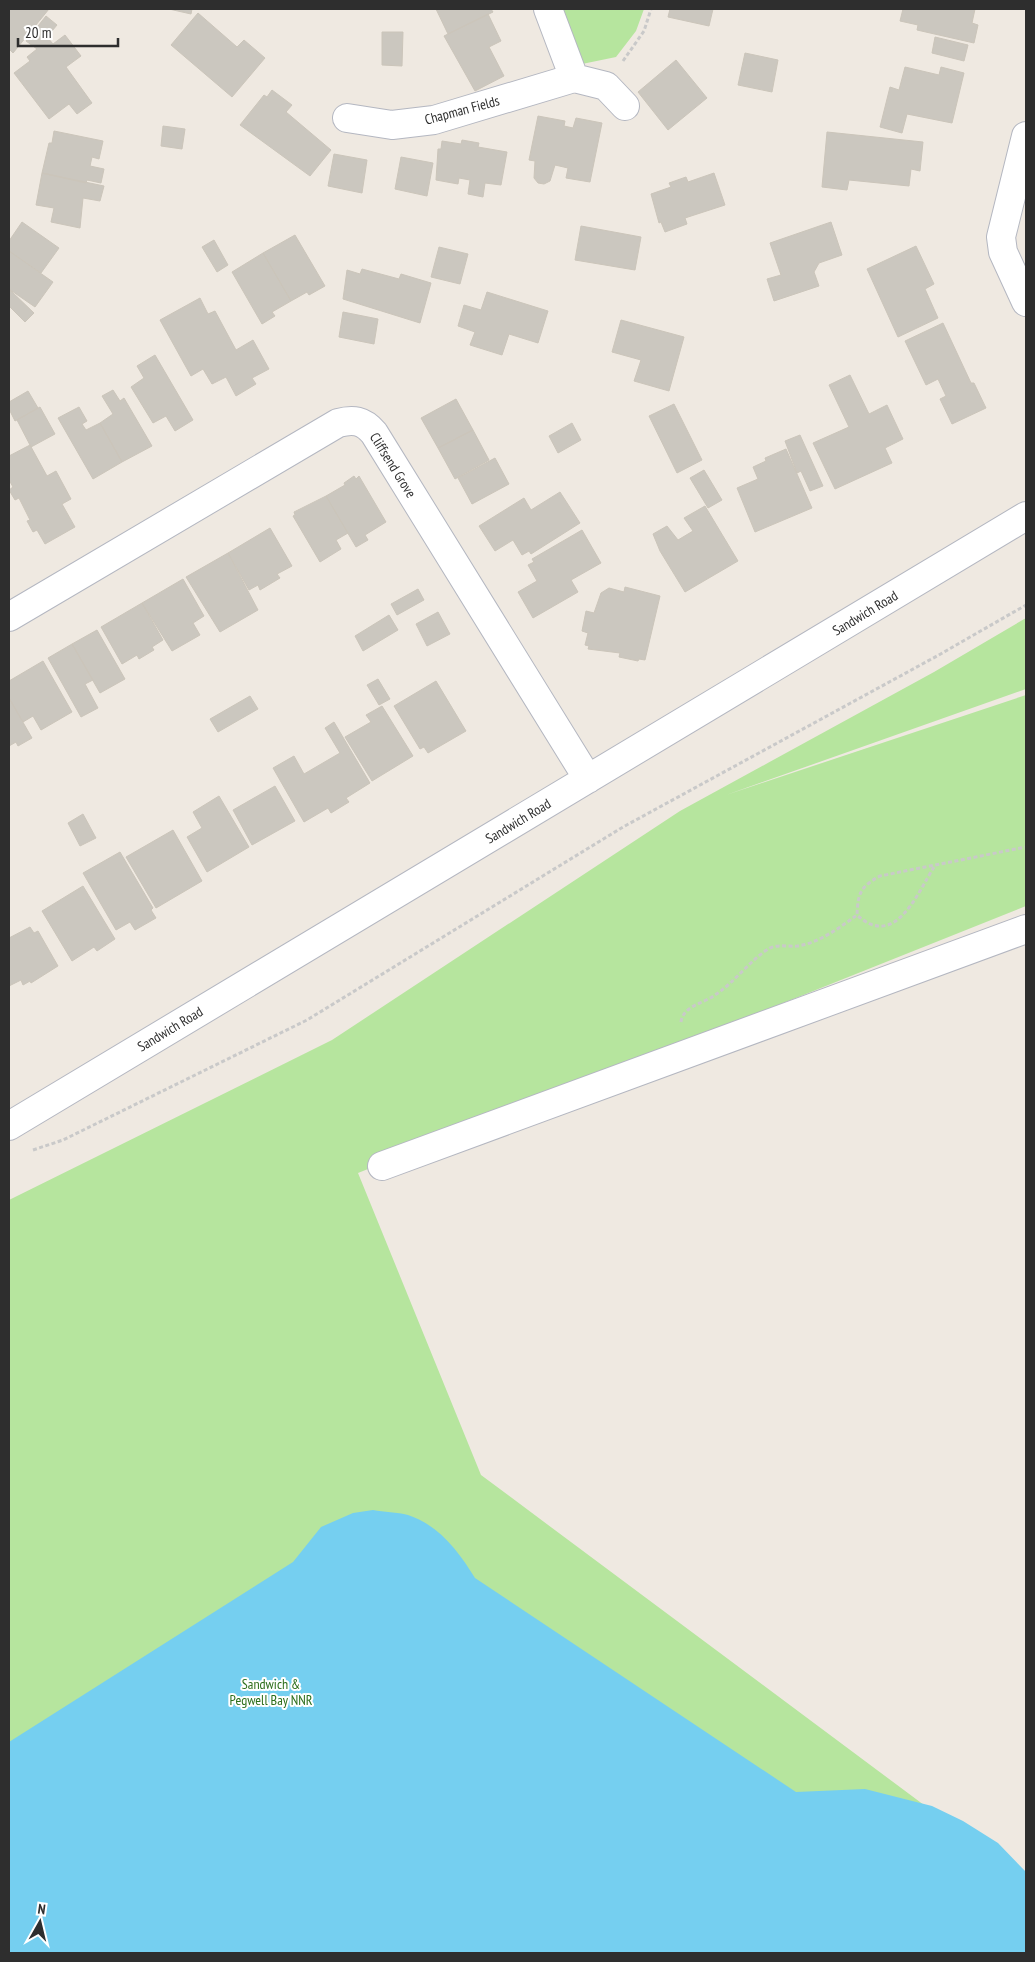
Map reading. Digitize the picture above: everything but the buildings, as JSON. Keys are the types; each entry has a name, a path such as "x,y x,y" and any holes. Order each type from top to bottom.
{"street":[{"path":"548,9 574,78 606,86 625,106"},
{"name":"Chapman Fields","path":"348,118 392,124 434,120 574,78"},
{"path":"1026,136 1001,237 1003,252 1026,302"},
{"name":"Cliffsend Grove","path":"9,617 338,423 348,420 360,421 374,432 588,779"},
{"name":"Sandwich Road","path":"9,1126 1026,516"},
{"path":"382,1166 1026,929"}],"path":[{"path":"606,86 644,31 650,9"},
{"path":"27,1152 63,1140 307,1020 623,827 937,656 1026,605"},
{"path":"857,915 858,899 865,885 880,876 934,867 1026,847"},
{"path":"857,915 868,925 882,927 896,922 907,910 934,867"},
{"path":"688,1054 679,1032 682,1016 694,1005 713,997 733,983 771,948 785,945 795,946 816,941 857,915"}],"green space":[{"path":"560,9 644,9 636,31 616,57 582,64"},
{"name":"Sandwich & Pegwell Bay NNR","path":"1026,618 1026,689 726,795 1026,695 1026,906 358,1173 481,1475 1026,1881 1026,1953 9,1953 9,1200 332,1040 680,811 934,672"}],"water":[{"path":"373,1510 408,1515 429,1525 439,1532 455,1549 475,1578 796,1792 865,1789 932,1806 963,1821 998,1843 1026,1872 1026,1953 9,1953 9,1742 293,1562 321,1527 353,1513"}]}
